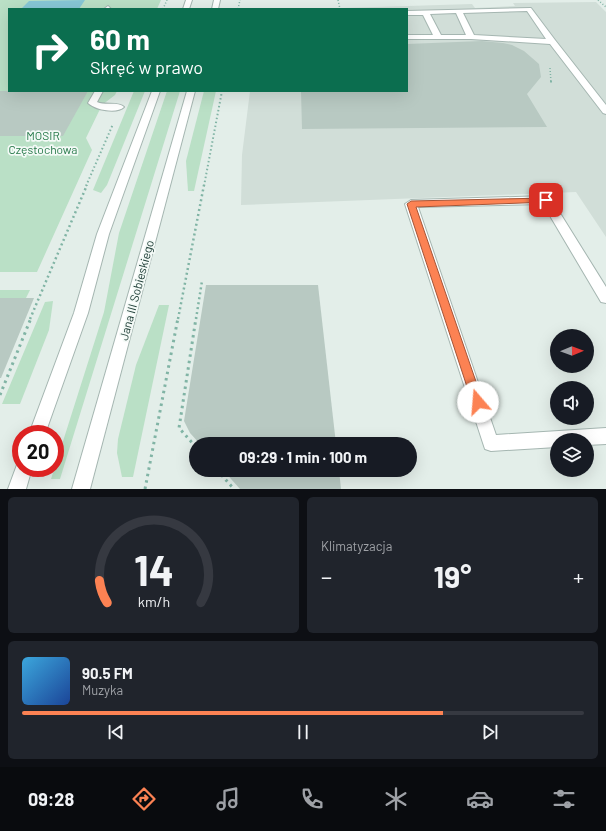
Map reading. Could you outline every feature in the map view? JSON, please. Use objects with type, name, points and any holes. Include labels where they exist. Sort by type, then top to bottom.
[{"type":"street","points":[[408,13],[529,9],[552,42],[606,111]]},
{"type":"street","points":[[458,11],[471,37]]},
{"type":"street","points":[[425,12],[438,37]]},
{"type":"street","points":[[408,37],[471,37],[552,42]]},
{"type":"street","points":[[98,92],[92,103],[101,107],[120,107]]},
{"type":"street","points":[[40,425],[81,313],[103,234],[156,92]]},
{"type":"street","name":"Jana III Sobieskiego","points":[[81,489],[191,92]]},
{"type":"street","points":[[606,298],[546,200],[411,204],[491,443],[606,436]]},
{"type":"street","points":[[17,489],[21,477]]},
{"type":"path","points":[[598,0],[606,7]]},
{"type":"path","points":[[145,489],[222,92]]},
{"type":"path","points":[[0,395],[44,285],[120,107]]},
{"type":"path","points":[[189,439],[179,428],[202,281]]},
{"type":"path","points":[[223,477],[234,489]]},
{"type":"shaded area","points":[[596,2],[606,12],[606,237],[576,192],[241,205],[242,155],[250,92],[408,92],[408,8],[343,8],[472,4],[475,8],[515,6],[513,3]]},
{"type":"green space","name":"MOSIR Częstochowa","points":[[0,0],[161,0],[157,8],[8,8],[8,92],[116,92],[115,95],[102,105],[86,138],[92,150],[37,272],[0,272]]},
{"type":"green space","points":[[134,92],[145,92],[107,185],[101,193],[93,190]]},
{"type":"green space","points":[[167,92],[180,92],[64,466],[64,438],[104,312],[119,233]]},
{"type":"green space","points":[[204,92],[216,92],[194,191],[188,191],[186,161]]},
{"type":"green space","points":[[0,290],[30,290],[26,298],[0,298]]},
{"type":"green space","points":[[53,301],[49,330],[20,404],[2,404],[45,302]]},
{"type":"green space","points":[[159,305],[169,305],[133,477],[122,477],[117,453],[118,439],[136,365]]},
{"type":"green space","points":[[52,477],[61,477],[60,479],[51,479]]},
{"type":"water","points":[[85,0],[80,8],[22,8],[29,1]]},
{"type":"building","points":[[482,41],[512,45],[524,51],[539,64],[541,77],[527,94],[547,127],[302,129],[301,92],[408,92],[408,44]]},
{"type":"building","points":[[0,91],[87,92],[63,136],[0,136]]},
{"type":"building","points":[[206,285],[318,285],[335,437],[194,437],[184,421]]},
{"type":"building","points":[[0,298],[34,298],[1,378],[0,378]]},
{"type":"building","points":[[229,477],[340,477],[341,489],[240,489]]},
{"type":"route","points":[[478,402],[411,204],[546,200]]}]
